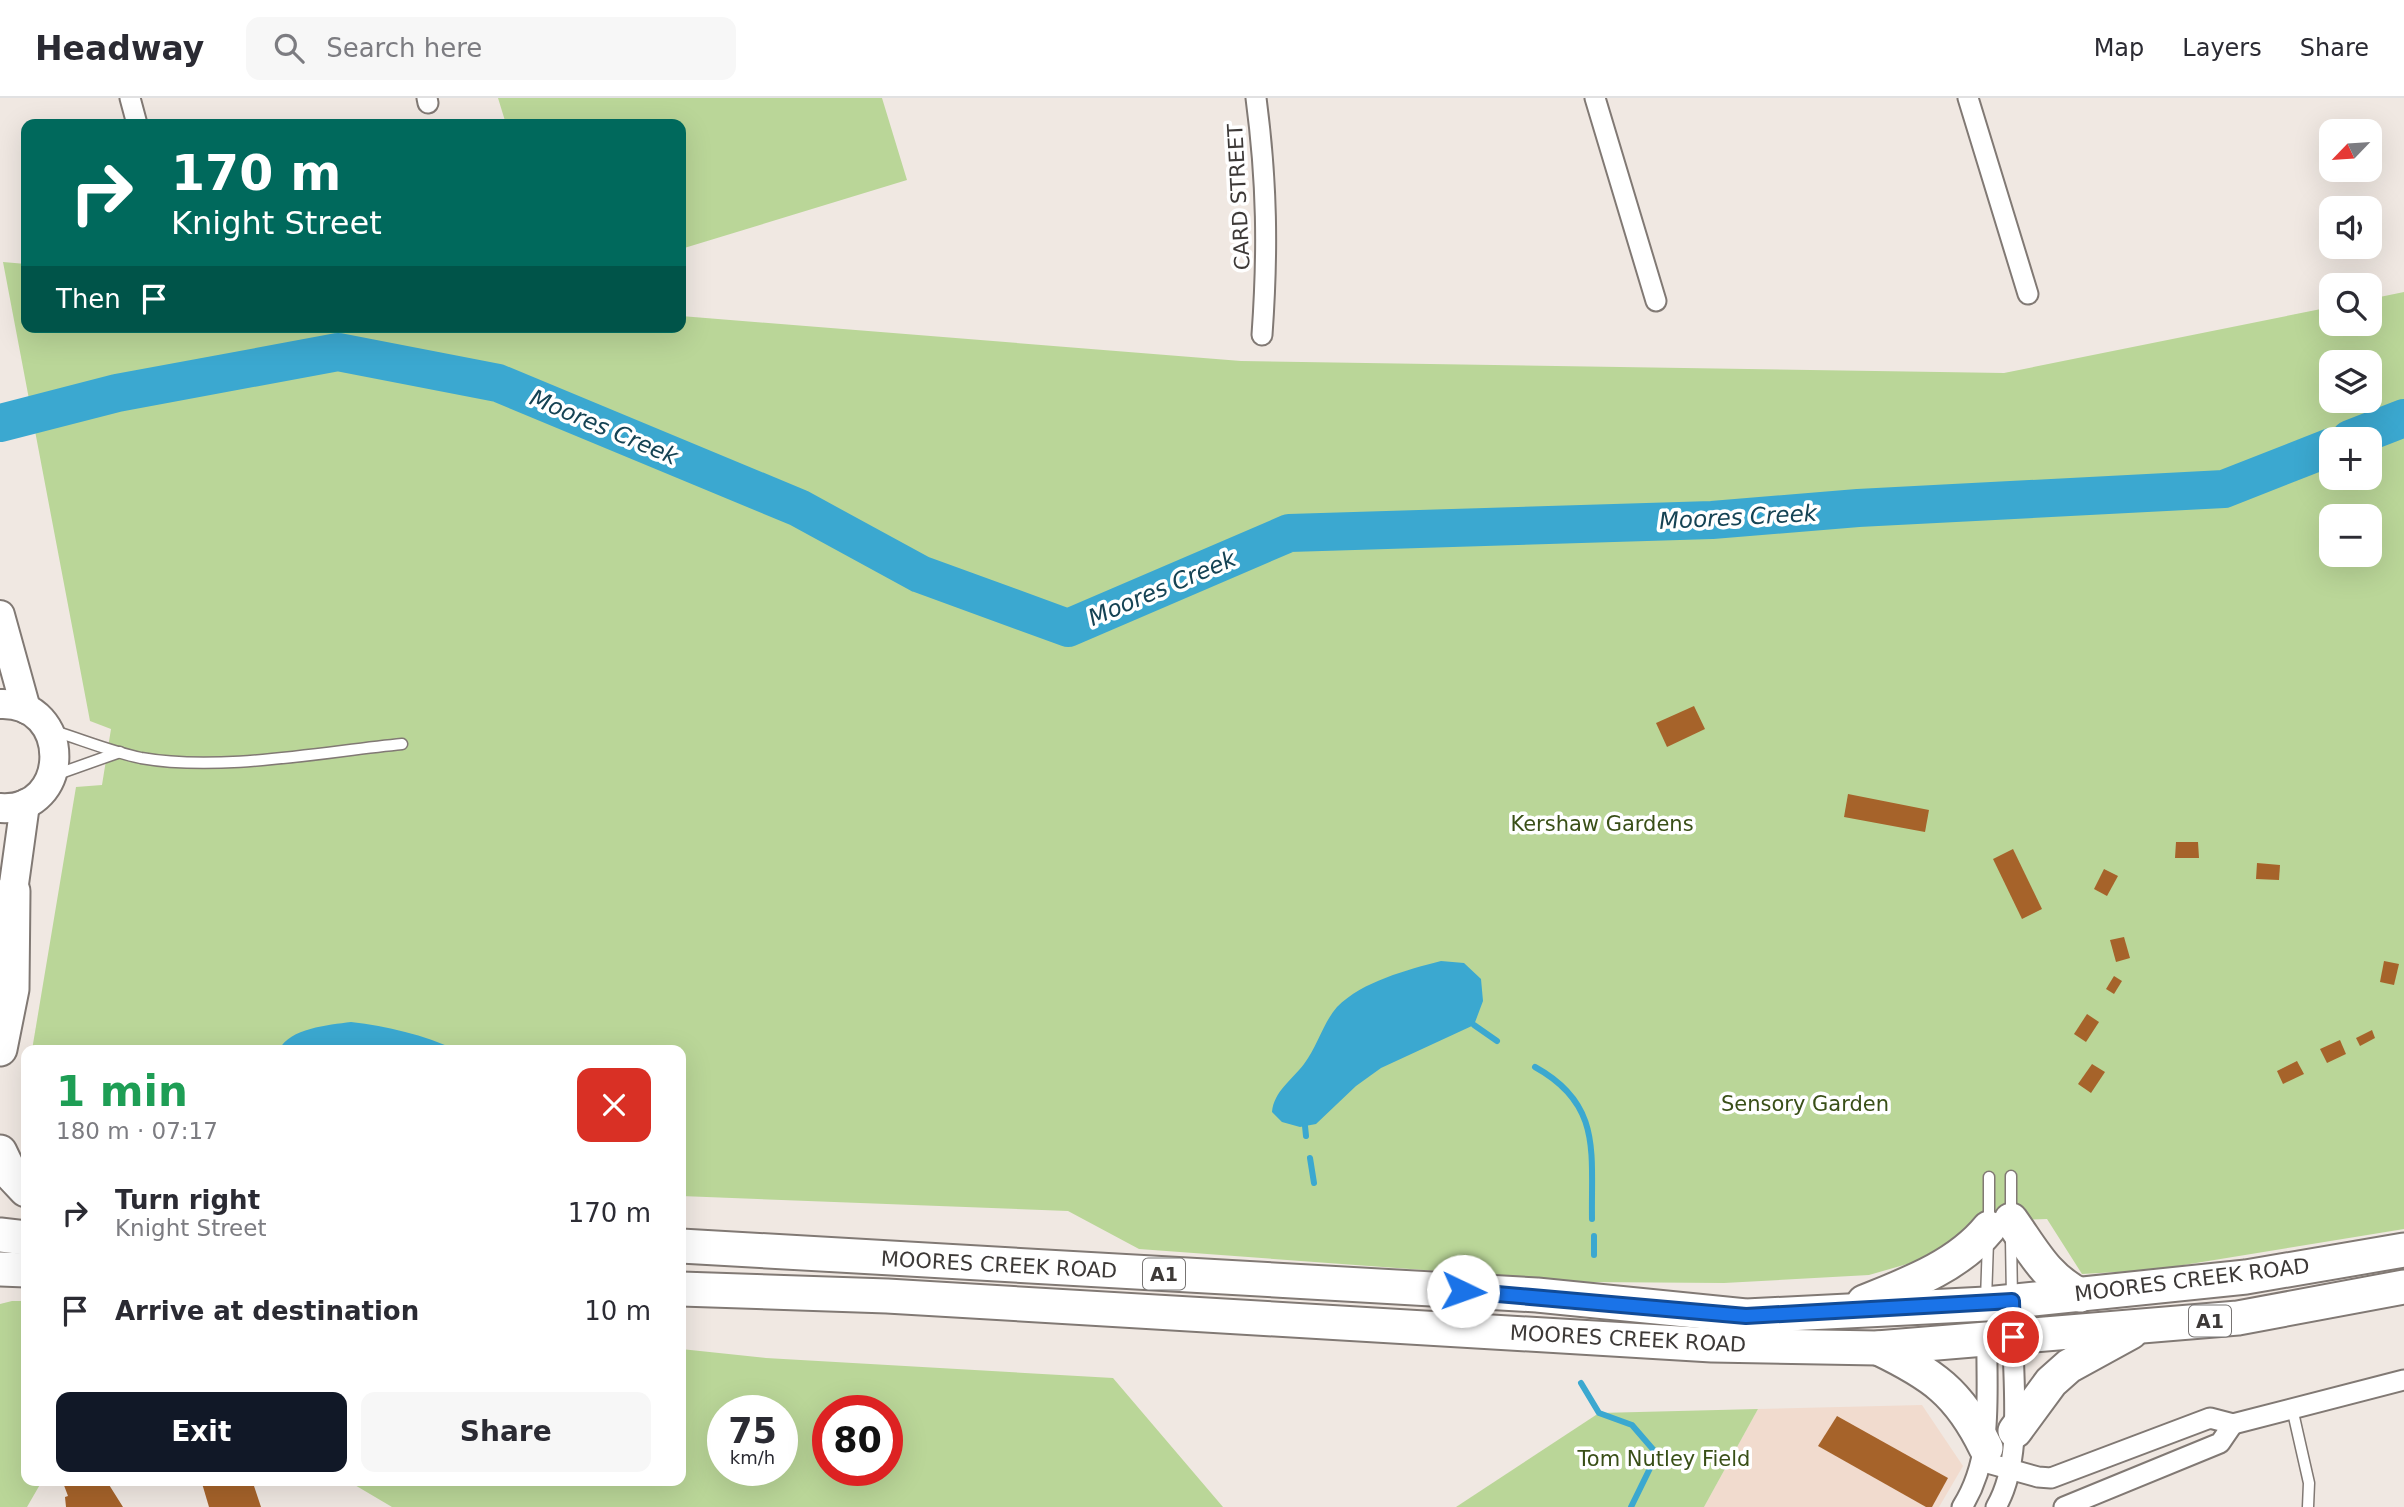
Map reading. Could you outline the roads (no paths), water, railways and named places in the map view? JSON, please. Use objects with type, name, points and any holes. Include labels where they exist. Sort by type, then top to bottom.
[{"type":"highway","points":[[0,1049],[12,989],[13,891]]},
{"type":"highway","points":[[0,1152],[10,1173],[21,1185]]},
{"type":"highway","points":[[0,1197],[21,1199]]},
{"type":"highway","points":[[1843,1311],[1951,1262],[2000,1224],[2060,1284],[2080,1294]]},
{"type":"highway","points":[[0,1235],[21,1237]]},
{"type":"highway","name":"MOORES CREEK ROAD","points":[[686,1246],[1537,1295],[1746,1316],[1999,1303],[2246,1277],[2404,1250]]},
{"type":"highway","points":[[0,1269],[21,1270]]},
{"type":"highway","name":"MOORES CREEK ROAD","points":[[686,1289],[901,1297],[1698,1344],[1878,1348],[2238,1318],[2404,1287]]},
{"type":"highway","points":[[1999,1303],[2000,1338]]},
{"type":"highway","points":[[2015,1432],[2051,1382],[2069,1366],[2140,1328]]},
{"type":"highway","points":[[1878,1348],[1911,1364],[1952,1393],[1974,1423],[1993,1459]]},
{"type":"main road","points":[[0,615],[13,707],[48,729],[56,760],[52,776],[41,793],[13,806],[13,891],[0,979]]},
{"type":"street","points":[[130,98],[136,119]]},
{"type":"street","name":"CARD STREET","points":[[1256,98],[1265,164],[1268,251],[1262,335]]},
{"type":"street","points":[[1595,98],[1656,301]]},
{"type":"street","points":[[1968,98],[2028,295]]},
{"type":"street","points":[[2000,1338],[1993,1459],[2003,1505],[1968,1499],[1993,1459],[2015,1432],[2000,1338]]},
{"type":"street","points":[[1993,1459],[2052,1478],[2210,1418],[2233,1424],[2404,1380]]},
{"type":"street","points":[[2064,1507],[2220,1443],[2233,1424]]},
{"type":"lane","points":[[48,729],[121,752],[172,762],[219,762],[402,744]]},
{"type":"lane","points":[[52,776],[121,752]]},
{"type":"lane","points":[[1999,1303],[2000,1224],[2011,1176]]},
{"type":"lane","points":[[1989,1177],[2000,1224],[1999,1303]]},
{"type":"lane","points":[[2292,1408],[2309,1483],[2308,1507]]},
{"type":"water","points":[[1441,961],[1464,963],[1481,979],[1483,1001],[1474,1025],[1381,1068],[1356,1086],[1316,1124],[1300,1127],[1282,1122],[1272,1112],[1276,1098],[1309,1057],[1337,1007],[1372,983]]},
{"type":"water","points":[[351,1022],[378,1026],[444,1045],[283,1045],[301,1032]]},
{"type":"waterway","name":"Moores Creek","points":[[0,423],[117,393],[338,352],[498,383],[799,508],[920,574],[1068,628],[1289,533],[1712,520],[1858,508],[2224,489],[2319,452]]},
{"type":"waterway","name":"Moores Creek","points":[[2381,427],[2404,418]]},
{"type":"waterway","points":[[1474,1025],[1497,1041]]},
{"type":"waterway","points":[[1535,1067],[1557,1081],[1572,1097],[1582,1114],[1591,1151],[1592,1219]]},
{"type":"waterway","points":[[1305,1126],[1306,1136]]},
{"type":"waterway","points":[[1310,1158],[1314,1183]]},
{"type":"waterway","points":[[1594,1236],[1594,1255]]},
{"type":"waterway","points":[[1581,1383],[1599,1413],[1632,1425],[1657,1454],[1631,1507]]},
{"type":"park label","name":"Kershaw Gardens","points":[[1602,824]]},
{"type":"park label","name":"Sensory Garden","points":[[1805,1104]]},
{"type":"park label","name":"Tom Nutley Field","points":[[1664,1459]]}]
